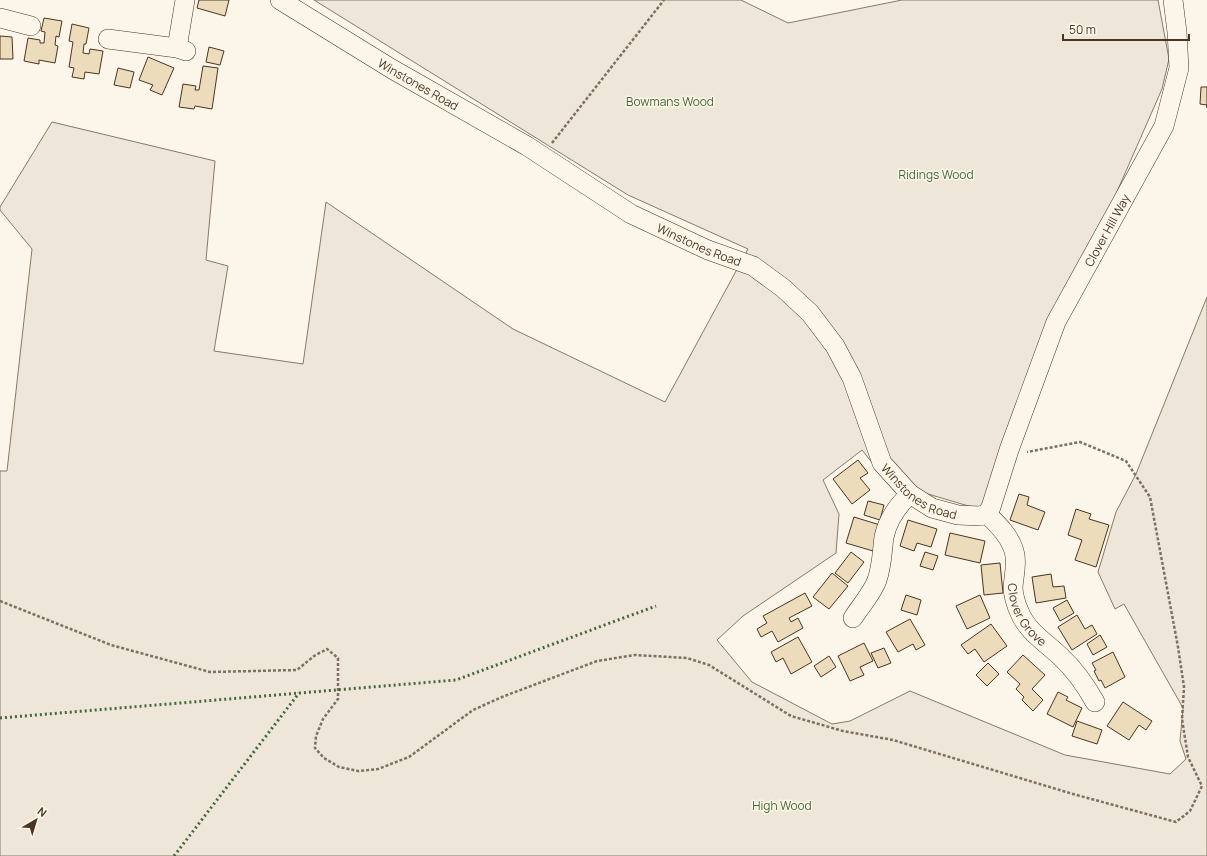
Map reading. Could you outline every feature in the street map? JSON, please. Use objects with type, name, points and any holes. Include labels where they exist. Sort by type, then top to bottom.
[{"type":"street","points":[[108,39],[181,50],[185,0]]},
{"type":"street","name":"Winstones Road","points":[[280,0],[392,69],[527,146],[631,214],[708,250],[753,266],[784,288],[810,313],[835,346],[852,378],[882,463],[910,494],[932,508],[958,515],[980,516],[987,514]]},
{"type":"street","name":"Clover Hill Way","points":[[1008,456],[1056,322],[1164,126],[1179,68],[1177,32],[1172,0]]},
{"type":"street","points":[[0,18],[31,26]]},
{"type":"street","points":[[987,514],[1008,456]]},
{"type":"street","points":[[853,618],[877,582],[881,568],[884,537],[890,517],[899,504],[910,494]]},
{"type":"street","name":"Clover Grove","points":[[987,514],[1005,532],[1014,549],[1015,571],[1013,589],[1019,611],[1026,625],[1044,643],[1063,658],[1082,679],[1095,702]]},
{"type":"path","points":[[541,156],[664,0]]},
{"type":"path","points":[[0,601],[111,645],[210,672],[297,670],[314,656],[327,650],[338,658],[338,699],[324,719],[316,736],[315,748],[324,758],[339,767],[358,772],[378,769],[409,757],[474,710],[502,697],[597,661],[635,655],[687,658],[709,665],[790,716],[842,731],[893,740],[1073,794],[1176,822],[1190,811],[1202,786],[1188,757],[1182,719],[1184,687],[1150,497],[1126,461],[1080,442],[1008,456]]},
{"type":"green space","points":[[314,0],[741,0],[788,23],[902,0],[1158,0],[1169,59],[1162,89],[997,465],[982,510],[885,479],[862,450],[823,480],[839,514],[836,553],[743,616],[717,640],[752,682],[832,724],[850,721],[910,691],[1065,755],[1170,774],[1186,759],[1180,741],[1183,708],[1124,604],[1115,609],[1098,572],[1116,512],[1136,474],[1207,297],[1207,856],[0,856],[0,471],[7,471],[32,249],[0,210],[0,207],[52,122],[215,161],[206,260],[228,266],[214,351],[303,364],[326,202],[513,329],[665,402],[748,249],[628,195]]},
{"type":"building","points":[[199,0],[229,0],[225,16],[197,8]]},
{"type":"building","points":[[44,18],[62,21],[59,37],[56,36],[55,45],[58,46],[55,63],[39,60],[39,64],[24,61],[28,38],[40,40],[40,43],[44,43],[45,32],[41,31]]},
{"type":"building","points":[[72,24],[89,28],[83,53],[89,54],[90,49],[103,51],[99,74],[85,72],[84,79],[72,77],[74,68],[69,67],[73,42],[69,41]]},
{"type":"building","points":[[0,36],[12,37],[13,59],[0,59]]},
{"type":"building","points":[[209,47],[224,51],[220,65],[206,62]]},
{"type":"building","points":[[148,57],[174,68],[162,95],[150,90],[153,85],[139,80]]},
{"type":"building","points":[[203,66],[218,68],[212,109],[195,106],[194,109],[179,107],[183,84],[196,86],[195,90],[199,90]]},
{"type":"building","points":[[118,68],[134,72],[130,88],[114,85]]},
{"type":"building","points":[[1201,87],[1207,87],[1207,105],[1200,104]]},
{"type":"building","points":[[858,460],[868,473],[860,478],[870,490],[852,504],[833,479]]},
{"type":"building","points":[[1019,494],[1029,497],[1027,505],[1045,512],[1038,530],[1010,520]]},
{"type":"building","points":[[868,501],[884,505],[880,520],[864,515]]},
{"type":"building","points":[[1076,509],[1091,514],[1089,519],[1109,525],[1096,567],[1075,560],[1082,540],[1068,535]]},
{"type":"building","points":[[854,517],[880,525],[873,551],[846,543]]},
{"type":"building","points":[[908,520],[937,529],[931,547],[917,543],[914,551],[900,546]]},
{"type":"building","points":[[950,533],[985,541],[980,563],[945,555]]},
{"type":"building","points":[[851,552],[864,562],[848,583],[835,573]]},
{"type":"building","points":[[925,552],[938,556],[933,570],[920,566]]},
{"type":"building","points":[[1000,563],[1003,593],[984,595],[981,565]]},
{"type":"building","points":[[832,573],[848,586],[829,609],[813,597]]},
{"type":"building","points":[[1051,574],[1053,587],[1064,586],[1066,598],[1036,603],[1032,577]]},
{"type":"building","points":[[805,593],[812,606],[789,618],[791,622],[798,618],[803,628],[778,642],[772,631],[761,637],[757,629],[767,623],[763,616]]},
{"type":"building","points":[[906,595],[921,600],[917,615],[901,610]]},
{"type":"building","points":[[980,595],[990,618],[967,629],[956,606]]},
{"type":"building","points":[[1067,600],[1074,613],[1060,621],[1053,608]]},
{"type":"building","points":[[1077,615],[1085,629],[1092,625],[1097,634],[1072,650],[1058,627]]},
{"type":"building","points":[[910,619],[925,645],[916,650],[913,644],[898,652],[886,632]]},
{"type":"building","points":[[991,624],[1007,646],[984,662],[975,649],[968,654],[961,645]]},
{"type":"building","points":[[1100,635],[1107,647],[1093,655],[1087,644]]},
{"type":"building","points":[[798,637],[812,662],[791,674],[783,658],[776,662],[771,652]]},
{"type":"building","points":[[864,643],[873,661],[860,667],[864,675],[850,681],[838,656]]},
{"type":"building","points":[[884,648],[891,663],[878,668],[871,653]]},
{"type":"building","points":[[1113,652],[1125,677],[1105,688],[1101,680],[1099,681],[1092,663]]},
{"type":"building","points":[[1023,655],[1045,675],[1032,689],[1043,700],[1033,711],[1022,700],[1024,697],[1016,689],[1020,684],[1007,672]]},
{"type":"building","points":[[829,656],[836,667],[821,677],[814,666]]},
{"type":"building","points":[[988,663],[999,674],[987,686],[976,675]]},
{"type":"building","points":[[1058,692],[1068,697],[1066,700],[1082,708],[1073,727],[1047,714]]},
{"type":"building","points":[[1123,702],[1152,721],[1146,730],[1139,725],[1129,740],[1107,726]]},
{"type":"building","points":[[1077,721],[1102,730],[1097,744],[1072,736]]},
{"type":"hedge","points":[[0,718],[456,680],[656,606]]},
{"type":"hedge","points":[[174,856],[299,693]]},
{"type":"park label","name":"Bowmans Wood","points":[[670,101]]},
{"type":"park label","name":"Ridings Wood","points":[[936,174]]},
{"type":"park label","name":"High Wood","points":[[782,805]]}]
